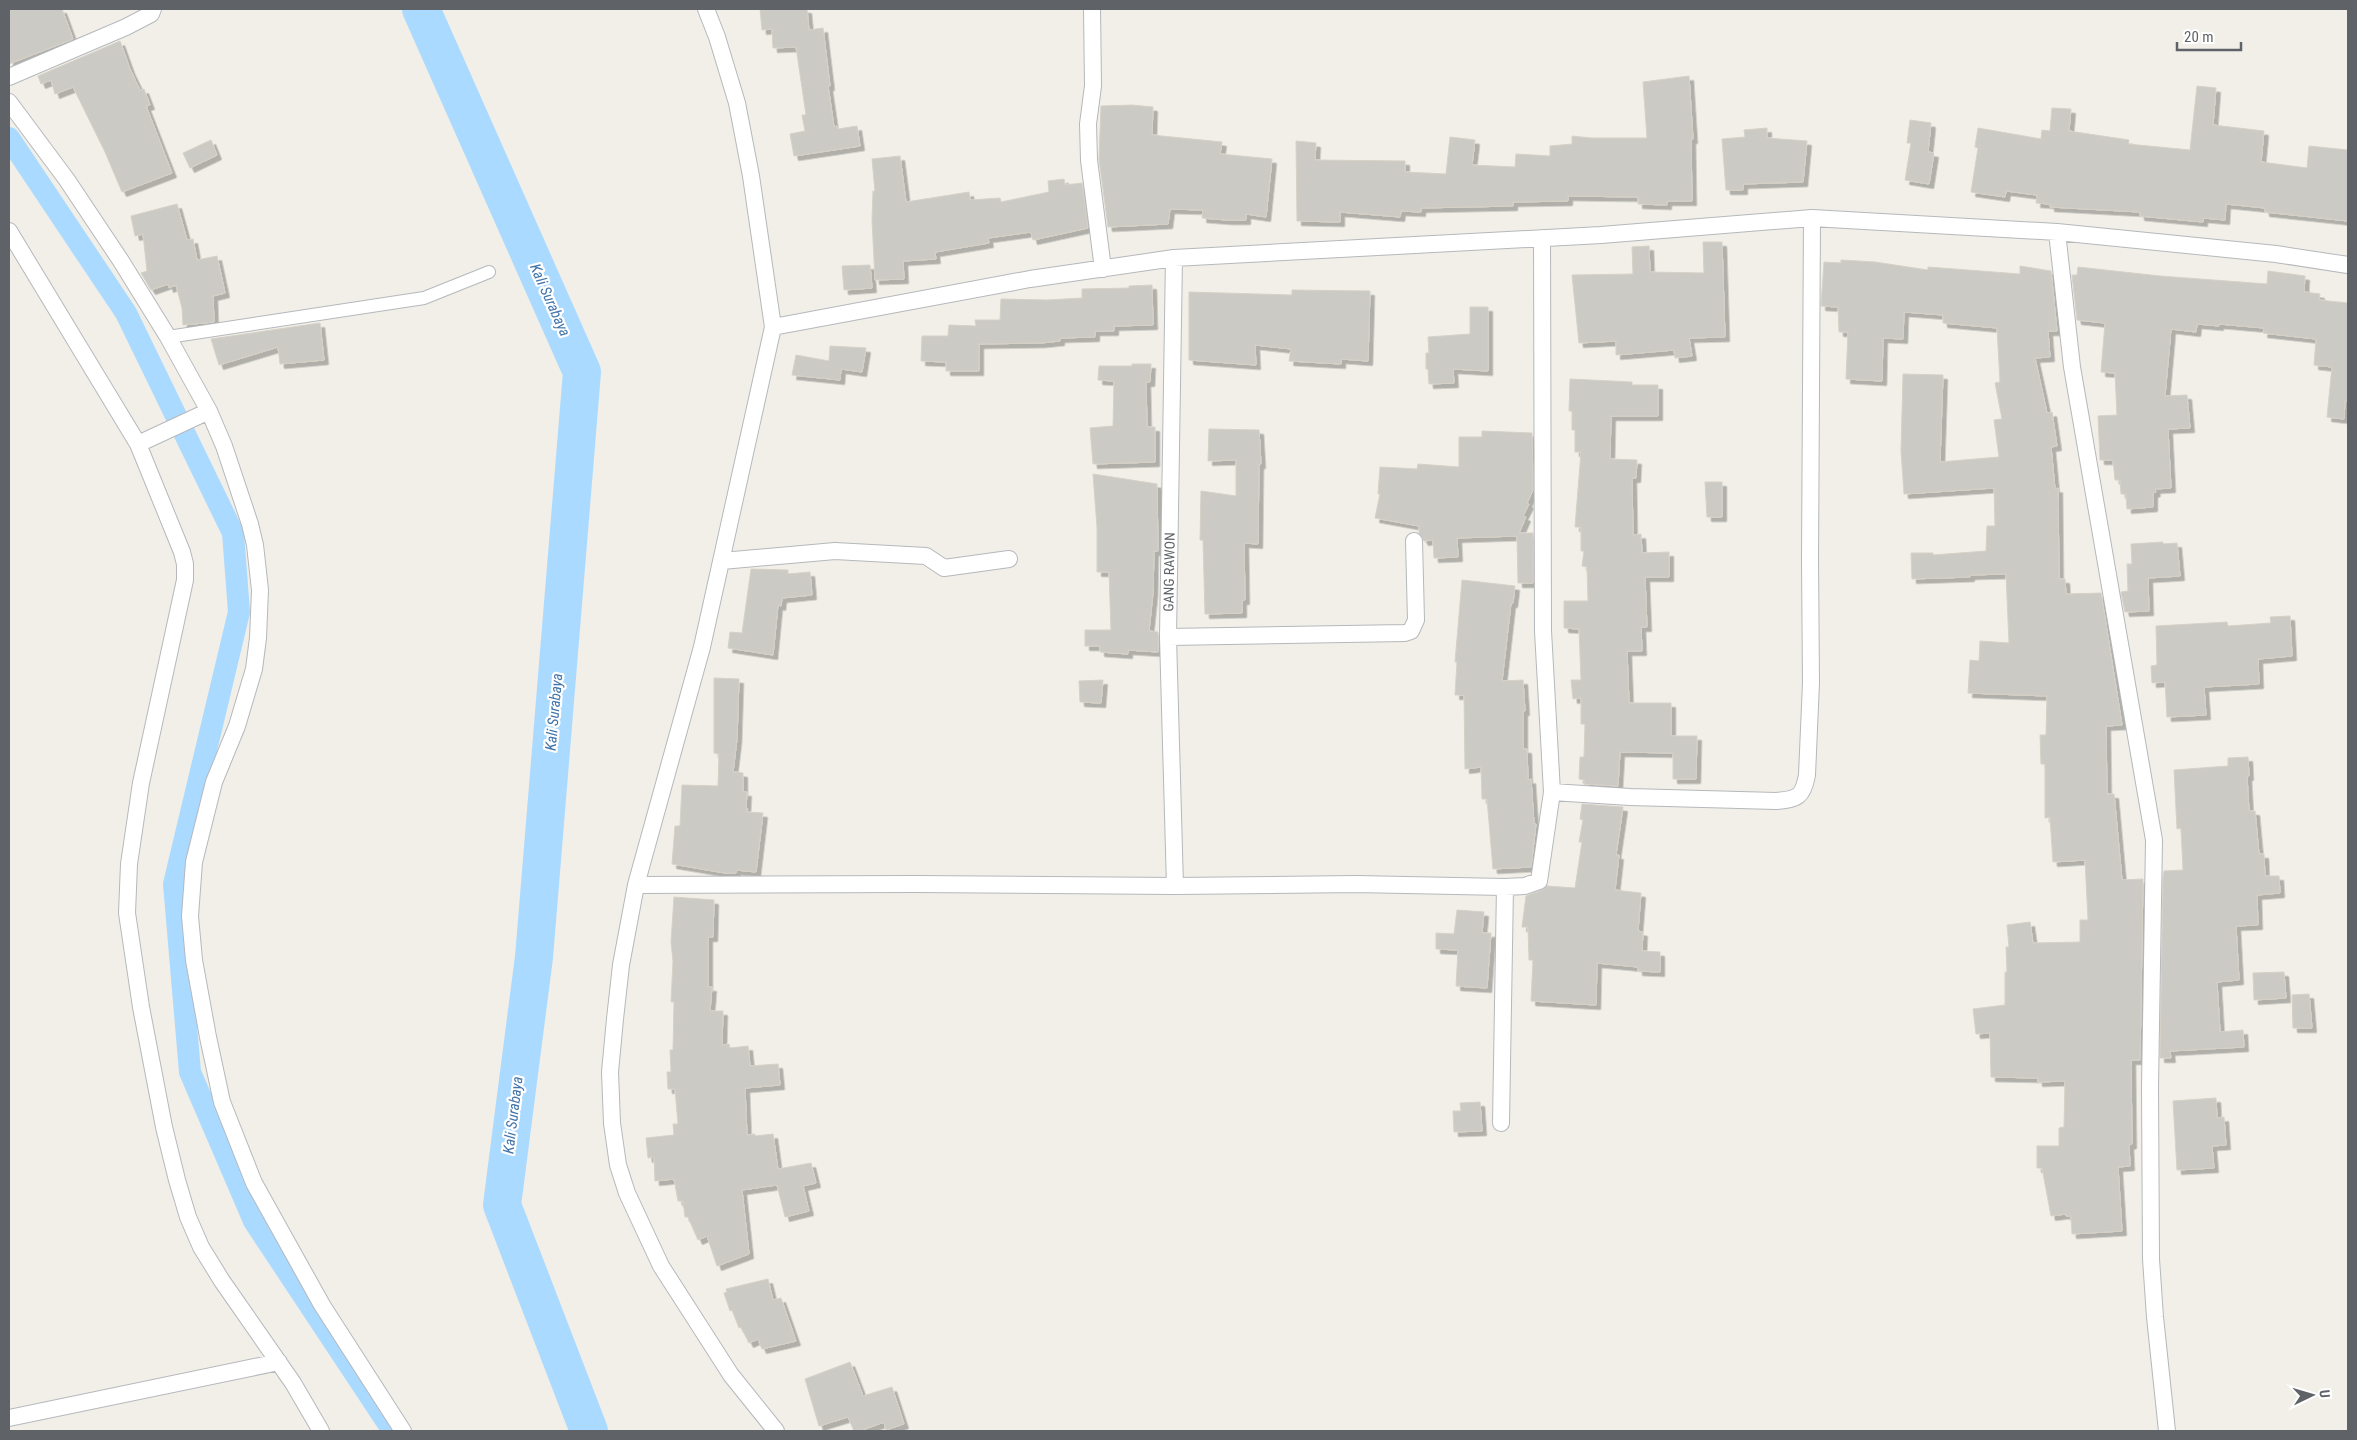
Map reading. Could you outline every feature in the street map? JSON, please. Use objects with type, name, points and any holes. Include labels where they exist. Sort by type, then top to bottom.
[{"type":"street","points":[[9,77],[126,27],[151,14],[153,9]]},
{"type":"street","points":[[706,9],[717,37],[736,103],[751,176],[773,327],[702,647],[636,885],[621,965],[610,1072],[612,1123],[618,1165],[627,1193],[661,1266],[731,1375],[776,1431]]},
{"type":"street","points":[[1092,9],[1093,86],[1088,124],[1089,160],[1103,269]]},
{"type":"street","points":[[9,102],[12,123],[67,180],[168,337],[210,411],[224,446],[250,524],[255,545],[260,590],[254,669],[237,726],[214,782],[194,862],[190,916],[194,960],[222,1102],[254,1183],[322,1305],[403,1431]]},
{"type":"street","points":[[773,327],[1030,279],[1174,258],[1542,238],[1812,218],[2057,232],[2276,254],[2348,265]]},
{"type":"street","points":[[1552,792],[1630,797],[1776,801],[1790,800],[1800,796],[1804,788],[1807,775],[1811,683],[1812,218]]},
{"type":"street","points":[[9,231],[144,441],[185,564],[180,605],[141,783],[129,864],[127,912],[134,966],[164,1127],[176,1180],[188,1217],[201,1247],[222,1281],[279,1362],[321,1431]]},
{"type":"street","points":[[2057,232],[2072,367],[2154,840],[2155,874],[2150,1087],[2151,1259],[2167,1431]]},
{"type":"street","points":[[636,885],[915,884],[1175,886],[1356,884],[1505,887],[1525,886],[1539,881],[1552,792],[1543,631],[1542,238]]},
{"type":"street","name":"GANG RAWON","points":[[1174,258],[1168,637],[1175,886]]},
{"type":"street","points":[[168,337],[424,298],[489,272]]},
{"type":"street","points":[[144,441],[210,411]]},
{"type":"street","points":[[1168,637],[1405,633],[1411,631],[1416,620],[1414,541]]},
{"type":"street","points":[[722,561],[835,551],[926,556],[944,568],[1009,559]]},
{"type":"street","points":[[1502,1123],[1505,887]]},
{"type":"street","points":[[9,1418],[279,1362]]},
{"type":"building","points":[[9,9],[62,9],[73,39],[9,64]]},
{"type":"building","points":[[760,9],[807,9],[809,30],[823,28],[834,127],[837,126],[838,129],[857,126],[860,146],[794,156],[790,134],[805,131],[802,115],[806,115],[796,47],[773,48],[772,29],[762,30]]},
{"type":"building","points":[[120,41],[140,90],[144,89],[150,105],[146,106],[172,173],[122,192],[105,152],[73,87],[55,94],[51,80],[41,84],[38,76]]},
{"type":"building","points":[[1689,76],[1693,139],[1691,139],[1692,201],[1667,201],[1667,205],[1638,204],[1638,197],[1568,196],[1568,201],[1513,202],[1513,206],[1421,208],[1421,212],[1401,211],[1400,217],[1340,212],[1340,222],[1297,221],[1296,141],[1316,143],[1315,160],[1405,161],[1405,172],[1446,174],[1450,137],[1475,140],[1472,165],[1515,167],[1516,154],[1550,156],[1550,146],[1572,144],[1572,136],[1647,138],[1643,82]]},
{"type":"building","points":[[2197,86],[2216,88],[2213,125],[2264,131],[2261,162],[2307,168],[2309,146],[2348,150],[2348,221],[2265,212],[2265,208],[2226,204],[2225,220],[2203,218],[2203,222],[2140,216],[2140,212],[2050,207],[2050,204],[2036,203],[2037,195],[2006,191],[2005,197],[1971,192],[1978,148],[1975,147],[1978,128],[2041,139],[2042,130],[2050,131],[2052,108],[2071,109],[2069,131],[2129,140],[2128,144],[2190,150]]},
{"type":"building","points":[[1132,105],[1153,107],[1152,135],[1222,142],[1220,154],[1272,159],[1266,217],[1246,214],[1246,220],[1202,218],[1203,210],[1170,209],[1168,224],[1108,227],[1099,159],[1101,106]]},
{"type":"building","points":[[1910,120],[1931,123],[1928,152],[1934,153],[1929,184],[1905,180],[1911,143],[1907,143]]},
{"type":"building","points":[[1767,128],[1767,138],[1807,141],[1803,182],[1743,184],[1743,190],[1726,190],[1722,139],[1745,137],[1744,130]]},
{"type":"building","points":[[211,140],[217,155],[190,168],[183,153]]},
{"type":"building","points":[[900,156],[906,202],[969,192],[970,200],[1000,198],[1001,202],[1049,192],[1048,181],[1064,179],[1065,185],[1082,183],[1088,228],[1033,240],[1031,232],[988,238],[989,243],[935,252],[936,259],[903,261],[904,279],[875,280],[872,220],[873,191],[875,191],[872,159]]},
{"type":"building","points":[[177,204],[187,240],[193,239],[197,260],[217,256],[225,293],[213,296],[214,322],[183,325],[182,308],[176,285],[169,288],[168,284],[151,290],[141,273],[147,271],[143,234],[135,236],[131,216]]},
{"type":"building","points":[[1703,242],[1722,242],[1725,337],[1689,338],[1692,356],[1675,358],[1674,350],[1616,355],[1616,341],[1579,343],[1572,275],[1633,274],[1632,247],[1649,246],[1650,272],[1704,273]]},
{"type":"building","points":[[1841,260],[1875,262],[1928,270],[1928,267],[2020,274],[2020,266],[2051,271],[2057,331],[2048,331],[2050,357],[2035,358],[2047,413],[2052,412],[2057,446],[2051,447],[2055,489],[2058,488],[2059,579],[2065,579],[2066,594],[2101,593],[2122,725],[2106,726],[2107,794],[2114,794],[2122,880],[2143,879],[2140,1060],[2131,1060],[2132,1144],[2129,1145],[2130,1166],[2118,1167],[2122,1231],[2072,1234],[2071,1216],[2066,1216],[2066,1214],[2051,1216],[2042,1168],[2037,1168],[2037,1146],[2059,1146],[2059,1128],[2064,1127],[2065,1081],[2038,1082],[2038,1078],[1991,1077],[1990,1033],[1976,1034],[1973,1009],[2005,1005],[2006,947],[2009,947],[2007,925],[2030,922],[2033,943],[2080,942],[2080,920],[2088,920],[2085,860],[2053,862],[2050,817],[2045,818],[2045,764],[2041,764],[2040,735],[2046,735],[2047,696],[1968,693],[1970,660],[1979,661],[1980,641],[2009,643],[2006,574],[1912,579],[1911,553],[1933,553],[1933,555],[1986,551],[1987,526],[1995,526],[1994,488],[1904,494],[1901,451],[1903,374],[1943,375],[1940,462],[1999,457],[1994,420],[2002,419],[1995,383],[2000,382],[1997,328],[1943,323],[1943,315],[1904,312],[1903,339],[1883,338],[1882,381],[1846,379],[1848,332],[1839,332],[1838,307],[1821,306],[1824,262],[1841,263]]},
{"type":"building","points":[[870,265],[872,288],[844,290],[842,266]]},
{"type":"building","points":[[2078,267],[2160,276],[2267,284],[2268,271],[2305,276],[2304,292],[2320,294],[2319,300],[2348,303],[2348,401],[2345,401],[2344,419],[2327,417],[2332,367],[2314,365],[2316,339],[2263,333],[2264,328],[2219,324],[2219,326],[2197,324],[2196,332],[2171,329],[2165,396],[2187,395],[2190,428],[2168,429],[2171,488],[2155,489],[2156,492],[2153,493],[2153,507],[2127,509],[2126,494],[2121,494],[2120,480],[2115,480],[2113,460],[2100,460],[2098,416],[2117,415],[2115,373],[2101,372],[2105,323],[2077,320],[2072,275],[2077,275]]},
{"type":"building","points":[[1152,285],[1153,325],[1114,326],[1114,331],[1095,331],[1095,337],[1060,338],[1060,341],[979,344],[979,371],[946,371],[946,362],[921,361],[922,336],[948,336],[949,325],[976,326],[975,320],[1000,320],[1001,299],[1047,300],[1082,298],[1082,289],[1129,288],[1129,286]]},
{"type":"building","points":[[1292,290],[1370,291],[1368,361],[1341,359],[1341,364],[1289,361],[1291,349],[1255,345],[1256,365],[1189,360],[1189,292],[1292,295]]},
{"type":"building","points":[[1470,307],[1488,307],[1488,371],[1453,369],[1454,383],[1429,384],[1428,369],[1426,369],[1426,353],[1429,353],[1428,337],[1470,334]]},
{"type":"building","points":[[320,323],[324,360],[280,364],[278,347],[219,365],[211,339]]},
{"type":"building","points":[[830,346],[866,348],[862,372],[841,369],[840,380],[792,375],[796,355],[829,361]]},
{"type":"building","points":[[1132,364],[1151,364],[1150,382],[1146,382],[1147,427],[1155,427],[1155,462],[1093,464],[1090,428],[1113,426],[1114,381],[1098,380],[1099,366],[1132,366]]},
{"type":"building","points":[[1570,379],[1632,382],[1632,385],[1658,385],[1658,416],[1611,416],[1610,459],[1637,460],[1636,478],[1632,478],[1633,535],[1641,534],[1642,553],[1669,552],[1669,577],[1645,577],[1647,627],[1641,627],[1642,651],[1627,651],[1629,703],[1671,703],[1671,736],[1697,736],[1696,779],[1673,779],[1673,753],[1620,752],[1618,786],[1584,784],[1585,780],[1579,779],[1580,757],[1584,757],[1585,724],[1581,724],[1581,698],[1573,699],[1571,680],[1581,680],[1579,629],[1564,628],[1564,601],[1588,601],[1587,567],[1582,566],[1584,551],[1581,551],[1581,527],[1575,527],[1581,452],[1575,452],[1575,430],[1572,430],[1572,411],[1569,411]]},
{"type":"building","points":[[1209,429],[1259,430],[1261,464],[1259,464],[1258,544],[1244,543],[1245,600],[1242,600],[1242,613],[1205,614],[1203,540],[1200,540],[1201,491],[1236,496],[1236,460],[1208,461]]},
{"type":"building","points":[[1482,431],[1532,433],[1533,490],[1523,516],[1526,517],[1519,533],[1533,533],[1533,583],[1518,583],[1517,536],[1457,538],[1458,557],[1434,558],[1433,540],[1424,541],[1419,533],[1419,526],[1375,518],[1380,494],[1378,494],[1380,467],[1417,469],[1418,464],[1459,467],[1459,437],[1482,437]]},
{"type":"building","points":[[1093,474],[1157,484],[1158,551],[1154,551],[1153,593],[1149,631],[1158,632],[1158,652],[1128,650],[1128,654],[1100,652],[1100,646],[1085,646],[1085,630],[1111,630],[1109,572],[1097,572],[1097,527]]},
{"type":"building","points":[[1705,482],[1722,482],[1722,517],[1707,517]]},
{"type":"building","points":[[2163,542],[2163,544],[2177,543],[2180,576],[2148,578],[2149,611],[2125,612],[2121,592],[2128,591],[2127,564],[2132,564],[2131,544]]},
{"type":"building","points":[[751,569],[788,570],[788,574],[810,572],[812,595],[782,598],[781,606],[778,605],[773,655],[728,648],[730,632],[742,633]]},
{"type":"building","points":[[1462,580],[1515,586],[1513,603],[1511,603],[1502,681],[1523,680],[1525,711],[1523,711],[1523,749],[1527,749],[1528,780],[1531,779],[1534,824],[1536,824],[1531,867],[1493,869],[1487,799],[1482,799],[1481,767],[1465,769],[1464,695],[1455,695],[1457,662],[1455,662]]},
{"type":"building","points":[[2290,616],[2292,656],[2258,659],[2259,684],[2204,687],[2206,715],[2167,717],[2165,682],[2152,683],[2151,666],[2157,665],[2156,626],[2227,622],[2228,626],[2271,623],[2270,617]]},
{"type":"building","points":[[714,678],[739,679],[737,739],[733,772],[743,773],[743,792],[747,792],[747,812],[763,813],[756,872],[736,870],[736,873],[725,873],[672,864],[675,826],[680,826],[682,785],[718,786],[719,754],[714,753]]},
{"type":"building","points":[[1103,680],[1101,703],[1080,702],[1079,681]]},
{"type":"building","points":[[2248,757],[2249,811],[2255,811],[2259,854],[2264,854],[2265,876],[2279,876],[2280,893],[2257,895],[2258,925],[2236,926],[2239,980],[2217,982],[2220,1032],[2243,1030],[2244,1047],[2170,1051],[2171,1058],[2160,1058],[2163,878],[2164,871],[2183,870],[2181,828],[2177,829],[2174,770],[2228,766],[2228,758]]},
{"type":"building","points":[[1582,804],[1623,807],[1616,855],[1619,855],[1615,890],[1641,893],[1638,931],[1643,932],[1642,951],[1660,952],[1660,972],[1638,971],[1638,967],[1597,963],[1596,1005],[1531,1001],[1533,960],[1529,960],[1528,927],[1522,927],[1526,896],[1547,886],[1575,888],[1582,842],[1579,842],[1583,820],[1580,819]]},
{"type":"building","points":[[674,897],[714,900],[713,937],[708,937],[708,987],[712,987],[710,1011],[723,1011],[722,1045],[729,1044],[730,1048],[748,1046],[750,1066],[778,1064],[780,1085],[745,1088],[747,1135],[773,1134],[778,1169],[811,1163],[816,1183],[803,1186],[809,1211],[785,1217],[777,1185],[742,1190],[749,1254],[717,1266],[707,1236],[698,1240],[688,1217],[685,1217],[683,1201],[678,1201],[674,1179],[655,1181],[654,1157],[648,1158],[646,1138],[674,1135],[673,1124],[678,1124],[675,1089],[668,1089],[667,1072],[671,1072],[670,1050],[673,1050],[674,1002],[671,1002],[673,961],[671,942]]},
{"type":"building","points":[[1457,910],[1484,912],[1482,933],[1491,933],[1487,988],[1456,986],[1458,950],[1436,949],[1436,933],[1454,934]]},
{"type":"building","points":[[2284,972],[2286,998],[2254,1000],[2253,973]]},
{"type":"building","points":[[2309,994],[2312,1028],[2293,1028],[2292,995]]},
{"type":"building","points":[[2216,1098],[2217,1118],[2224,1117],[2226,1145],[2212,1146],[2214,1168],[2177,1170],[2173,1101]]},
{"type":"building","points":[[1480,1102],[1482,1131],[1454,1132],[1453,1111],[1461,1111],[1460,1103]]},
{"type":"building","points":[[768,1279],[773,1300],[781,1298],[796,1341],[762,1349],[758,1339],[749,1343],[741,1327],[739,1328],[732,1310],[730,1311],[724,1293],[727,1292],[726,1289]]},
{"type":"building","points":[[850,1362],[863,1396],[892,1387],[904,1424],[886,1430],[884,1422],[860,1431],[854,1431],[848,1417],[819,1426],[805,1379]]},
{"type":"waterway","name":"Kali Surabaya","points":[[421,9],[582,372],[534,957],[502,1205],[589,1431]]},
{"type":"waterway","points":[[9,138],[126,313],[233,533],[239,612],[174,884],[190,1072],[254,1221],[393,1431]]}]
